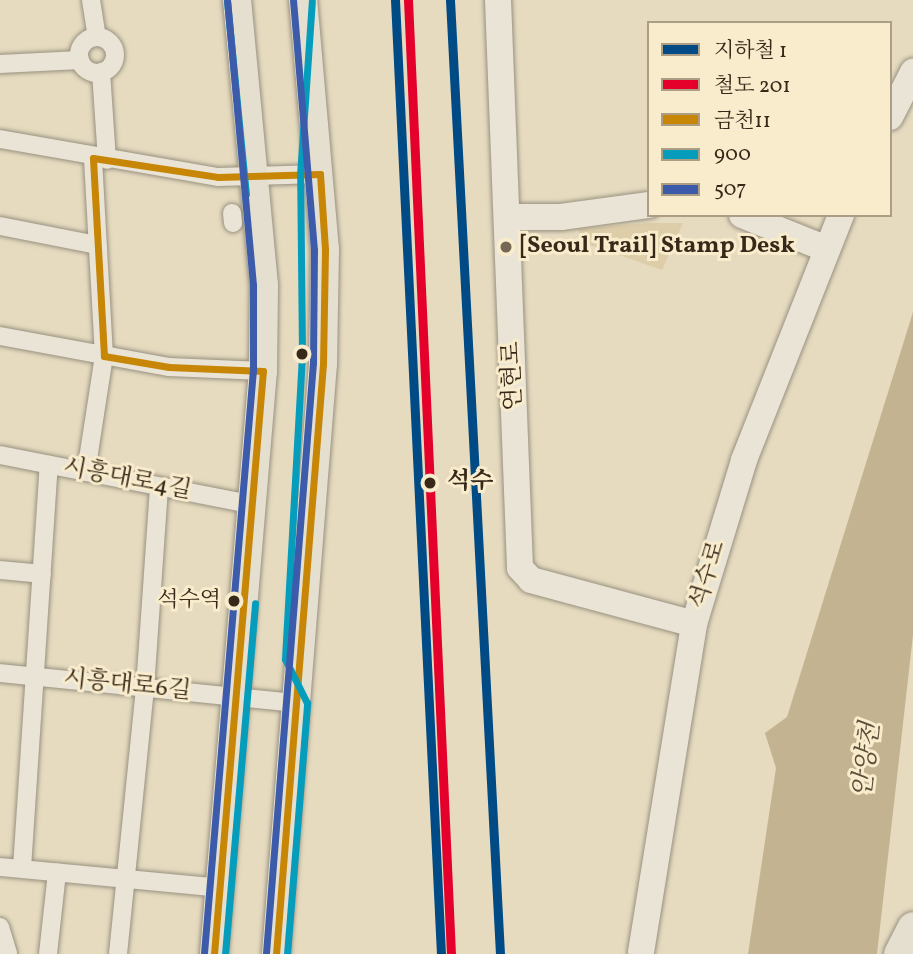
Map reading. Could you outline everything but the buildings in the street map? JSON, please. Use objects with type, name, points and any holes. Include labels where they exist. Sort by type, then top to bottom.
[{"type":"highway","points":[[900,954],[913,928]]},
{"type":"main road","points":[[214,954],[238,698],[263,371],[264,285],[237,0]]},
{"type":"main road","points":[[276,954],[323,364],[325,250],[303,0]]},
{"type":"street","points":[[91,0],[97,37]]},
{"type":"street","name":"연현로","points":[[498,0],[509,217],[505,256],[520,568],[531,580],[694,624]]},
{"type":"street","points":[[80,60],[83,44],[97,37]]},
{"type":"street","points":[[80,60],[90,71],[101,72],[111,66],[115,56],[112,44],[97,37]]},
{"type":"street","points":[[0,64],[80,60]]},
{"type":"street","points":[[86,472],[104,356],[97,245],[101,72]]},
{"type":"street","points":[[892,113],[913,72]]},
{"type":"street","points":[[0,139],[100,159],[218,177],[320,174]]},
{"type":"street","points":[[509,217],[561,217],[647,205]]},
{"type":"street","points":[[747,217],[824,248]]},
{"type":"street","name":"석수로","points":[[640,953],[694,624],[744,460],[824,248],[840,217]]},
{"type":"street","points":[[0,226],[97,245]]},
{"type":"street","points":[[0,336],[169,367],[263,371]]},
{"type":"street","name":"시흥대로4길","points":[[0,455],[254,505]]},
{"type":"street","points":[[22,867],[49,465]]},
{"type":"street","points":[[118,954],[145,688],[159,486]]},
{"type":"street","points":[[0,570],[43,573]]},
{"type":"street","name":"시흥대로6길","points":[[0,673],[297,704]]},
{"type":"street","points":[[0,867],[221,888]]},
{"type":"street","points":[[48,954],[57,872]]},
{"type":"street","points":[[0,927],[8,954]]},
{"type":"shaded area","points":[[683,223],[662,270],[579,241],[579,229]]},
{"type":"water","name":"안양천","points":[[913,312],[913,635],[877,954],[748,954],[776,768],[765,733],[787,717]]},
{"type":"metro line","name":"1","points":[[395,0],[441,954]]},
{"type":"metro line","name":"1","points":[[450,0],[500,954]]},
{"type":"rail line","name":"201","points":[[408,0],[451,954]]},
{"type":"transit line","name":"900","points":[[227,1],[246,194]]},
{"type":"transit line","name":"507","points":[[204,953],[253,370],[253,285],[227,1]]},
{"type":"transit line","name":"507","points":[[266,953],[313,363],[314,250],[293,1]]},
{"type":"transit line","name":"900","points":[[287,954],[307,703],[285,659],[302,352],[300,175],[312,1]]},
{"type":"transit line","name":"금천11","points":[[214,954],[263,371],[169,367],[104,356],[93,158],[218,177],[320,174],[325,250],[323,364],[276,954]]},
{"type":"transit line","name":"900","points":[[225,954],[255,603]]},
{"type":"place","name":"[Seoul Trail] Stamp Desk","points":[[506,247]]},
{"type":"place","name":"석수","points":[[430,483]]},
{"type":"place","name":"석수역","points":[[234,601]]}]
